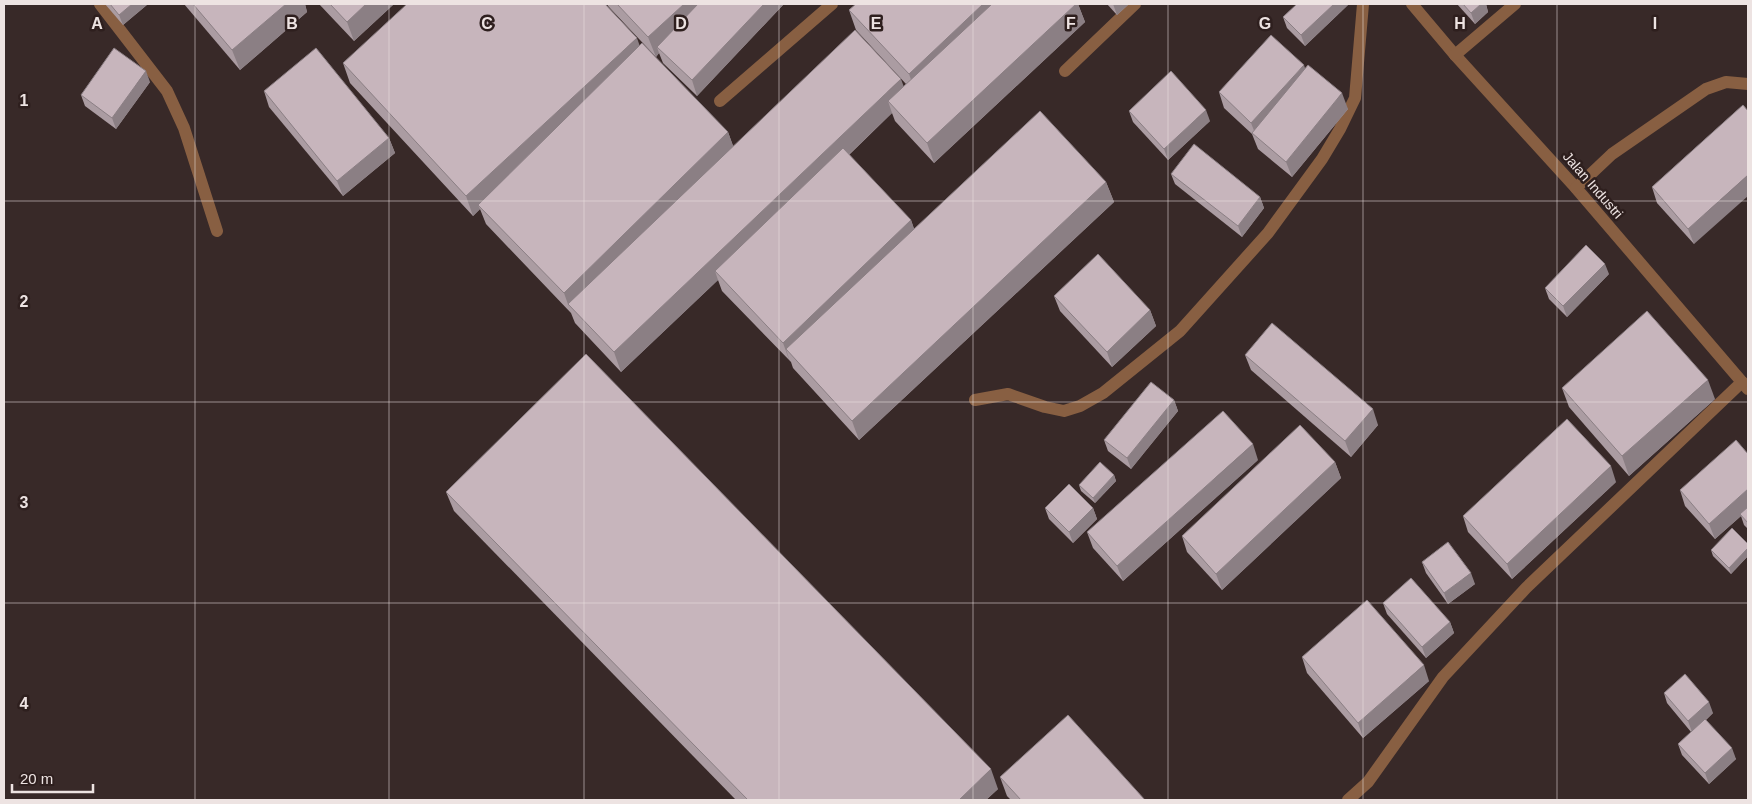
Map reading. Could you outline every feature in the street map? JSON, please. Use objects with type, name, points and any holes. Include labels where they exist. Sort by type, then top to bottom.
[{"type":"street","points":[[100,4],[167,91],[184,128],[217,231]]},
{"type":"street","points":[[720,101],[832,4]]},
{"type":"street","points":[[1065,71],[1135,4]]},
{"type":"street","points":[[974,400],[1008,394],[1045,407],[1064,411],[1080,406],[1103,393],[1180,331],[1268,232],[1322,158],[1340,129],[1355,98],[1363,4]]},
{"type":"street","name":"Jalan Industri","points":[[1412,4],[1455,55],[1576,188],[1745,385]]},
{"type":"street","points":[[1455,55],[1515,4]]},
{"type":"street","points":[[1576,188],[1612,154],[1706,89],[1726,82],[1748,84]]},
{"type":"street","points":[[1348,800],[1368,782],[1443,677],[1526,588],[1745,385]]},
{"type":"building","points":[[110,4],[132,4],[119,15]]},
{"type":"building","points":[[193,4],[286,4],[232,50]]},
{"type":"building","points":[[330,4],[366,4],[347,22]]},
{"type":"building","points":[[407,4],[605,4],[637,38],[466,196],[343,63]]},
{"type":"building","points":[[617,4],[684,4],[648,37]]},
{"type":"building","points":[[698,4],[764,4],[692,80],[657,47]]},
{"type":"building","points":[[856,4],[983,4],[909,74],[849,10]]},
{"type":"building","points":[[992,4],[1076,4],[927,143],[888,101]]},
{"type":"building","points":[[1297,4],[1334,4],[1301,35],[1283,17]]},
{"type":"building","points":[[1463,4],[1481,4],[1471,13]]},
{"type":"building","points":[[855,30],[901,79],[614,352],[568,304]]},
{"type":"building","points":[[1271,35],[1304,65],[1251,123],[1219,92]]},
{"type":"building","points":[[642,43],[728,132],[564,293],[478,205]]},
{"type":"building","points":[[114,48],[146,71],[112,118],[81,95]]},
{"type":"building","points":[[316,48],[389,138],[337,181],[264,91]]},
{"type":"building","points":[[1308,65],[1342,93],[1286,162],[1252,133]]},
{"type":"building","points":[[1171,71],[1206,110],[1164,149],[1129,111]]},
{"type":"building","points":[[1743,105],[1748,111],[1748,175],[1688,229],[1652,187]]},
{"type":"building","points":[[1040,111],[1106,182],[852,421],[786,349]]},
{"type":"building","points":[[1194,144],[1260,197],[1238,226],[1171,174]]},
{"type":"building","points":[[843,148],[911,220],[783,343],[715,271]]},
{"type":"building","points":[[1586,245],[1605,264],[1563,306],[1545,288]]},
{"type":"building","points":[[1098,254],[1150,310],[1107,352],[1054,296]]},
{"type":"building","points":[[1647,311],[1708,380],[1622,456],[1562,388]]},
{"type":"building","points":[[1272,323],[1373,409],[1345,441],[1245,355]]},
{"type":"building","points":[[586,354],[991,769],[959,800],[748,800],[446,492]]},
{"type":"building","points":[[1151,382],[1174,400],[1127,458],[1104,440]]},
{"type":"building","points":[[1223,411],[1253,444],[1117,566],[1087,532]]},
{"type":"building","points":[[1567,419],[1611,466],[1507,564],[1463,516]]},
{"type":"building","points":[[1300,425],[1335,462],[1216,574],[1182,536]]},
{"type":"building","points":[[1736,440],[1748,454],[1748,489],[1709,524],[1680,490]]},
{"type":"building","points":[[1100,462],[1114,475],[1093,498],[1079,485]]},
{"type":"building","points":[[1069,484],[1093,508],[1069,532],[1045,508]]},
{"type":"building","points":[[1748,507],[1748,523],[1740,514]]},
{"type":"building","points":[[1732,528],[1748,544],[1748,548],[1729,568],[1711,550]]},
{"type":"building","points":[[1448,542],[1471,573],[1444,593],[1422,562]]},
{"type":"building","points":[[1411,578],[1450,622],[1422,647],[1383,603]]},
{"type":"building","points":[[1367,600],[1424,665],[1358,723],[1302,657]]},
{"type":"building","points":[[1685,674],[1709,702],[1688,721],[1664,693]]},
{"type":"building","points":[[1068,715],[1145,800],[1021,800],[1000,777]]},
{"type":"building","points":[[1705,719],[1732,748],[1705,773],[1678,744]]}]
